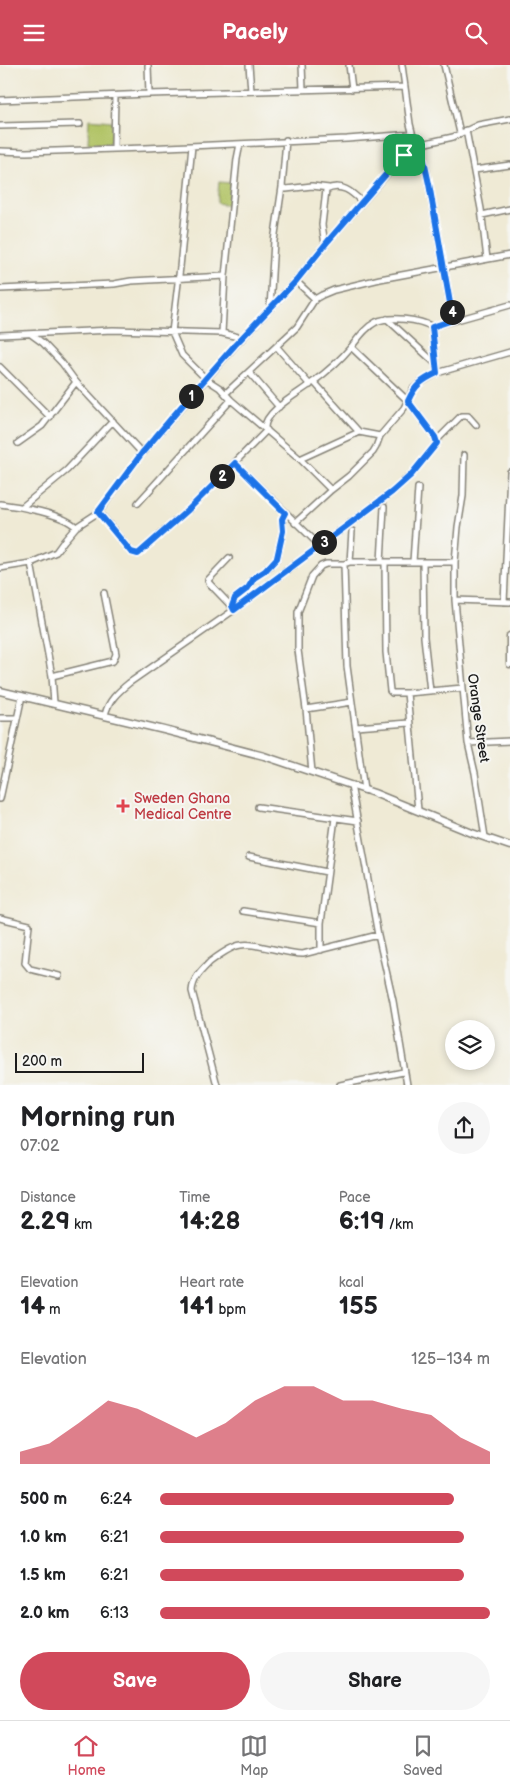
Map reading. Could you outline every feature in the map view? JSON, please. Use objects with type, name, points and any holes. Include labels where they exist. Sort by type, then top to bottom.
[{"type":"street","points":[[148,65],[149,94]]},
{"type":"street","points":[[249,65],[251,91]]},
{"type":"street","points":[[302,65],[302,89]]},
{"type":"street","points":[[349,65],[352,89]]},
{"type":"street","points":[[402,65],[412,134],[426,168],[453,320]]},
{"type":"street","points":[[444,65],[474,170],[487,259]]},
{"type":"street","points":[[0,100],[405,87]]},
{"type":"street","points":[[114,148],[115,96]]},
{"type":"street","points":[[0,568],[31,563],[56,552],[76,527],[98,512],[142,453],[242,338],[296,281],[325,244],[404,155],[417,145],[454,137],[478,125],[510,119]]},
{"type":"street","points":[[0,126],[80,124]]},
{"type":"street","points":[[0,151],[26,153],[347,139],[412,134]]},
{"type":"street","points":[[270,309],[274,241],[282,187],[286,141]]},
{"type":"street","points":[[222,333],[225,276],[240,144]]},
{"type":"street","points":[[192,146],[184,237],[177,279],[172,332],[182,355],[206,379],[226,393],[231,400],[300,459],[331,490]]},
{"type":"street","points":[[474,170],[510,165]]},
{"type":"street","points":[[282,187],[294,189],[320,186],[329,188],[344,187],[362,202]]},
{"type":"street","points":[[325,244],[322,225],[325,191],[329,188]]},
{"type":"street","points":[[482,215],[510,209]]},
{"type":"street","points":[[226,393],[297,327],[315,299],[334,290],[354,285],[510,255]]},
{"type":"street","points":[[0,289],[65,287],[225,276]]},
{"type":"street","points":[[296,281],[315,299]]},
{"type":"street","points":[[98,512],[131,552],[138,554],[188,510],[235,463],[266,429],[266,419],[312,383],[372,325],[388,319],[420,322],[432,327],[510,305]]},
{"type":"street","points":[[388,319],[435,363]]},
{"type":"street","points":[[432,327],[437,373]]},
{"type":"street","points":[[0,335],[113,330],[222,333],[242,338]]},
{"type":"street","points":[[32,335],[44,343],[76,382],[142,453]]},
{"type":"street","points":[[277,347],[359,432]]},
{"type":"street","points":[[351,347],[408,401],[437,440]]},
{"type":"street","points":[[295,523],[372,452],[380,436],[408,401],[413,389],[420,383],[437,373],[510,352]]},
{"type":"street","points":[[0,367],[50,417]]},
{"type":"street","points":[[249,372],[279,407]]},
{"type":"street","points":[[18,443],[33,434],[50,417],[76,382]]},
{"type":"street","points":[[138,503],[231,400]]},
{"type":"street","points":[[105,715],[110,702],[124,687],[392,492],[411,475],[437,443],[437,440],[461,416],[468,416],[476,425]]},
{"type":"street","points":[[22,507],[67,470],[113,421]]},
{"type":"street","points":[[300,459],[359,432],[380,436]]},
{"type":"street","name":"Orange Street","points":[[464,455],[463,497],[458,527],[454,600],[468,743],[475,773],[485,837]]},
{"type":"street","points":[[235,463],[320,546]]},
{"type":"street","points":[[454,600],[507,602],[510,472]]},
{"type":"street","points":[[413,562],[418,487]]},
{"type":"street","points":[[0,504],[22,507],[66,519],[76,527]]},
{"type":"street","points":[[384,507],[383,563],[386,652],[390,691],[392,693],[407,693],[463,688]]},
{"type":"street","points":[[233,608],[235,598],[248,588],[254,578],[265,571],[277,558],[283,531],[282,519],[285,513]]},
{"type":"street","points":[[350,562],[352,531]]},
{"type":"street","points":[[229,558],[208,580],[233,608]]},
{"type":"street","points":[[312,772],[298,650],[298,611],[312,575],[321,566],[326,564],[350,562],[455,562]]},
{"type":"street","points":[[423,562],[424,637],[430,691]]},
{"type":"street","points":[[31,563],[52,676],[54,703]]},
{"type":"street","points":[[344,564],[347,665],[364,790]]},
{"type":"street","points":[[52,676],[113,661],[115,658],[104,593]]},
{"type":"street","points":[[510,635],[510,664]]},
{"type":"street","points":[[0,691],[105,715],[264,756],[351,785],[510,846]]},
{"type":"street","points":[[407,693],[418,810]]},
{"type":"street","points":[[0,799],[22,696]]},
{"type":"street","points":[[306,709],[352,702]]},
{"type":"street","points":[[0,718],[18,718]]},
{"type":"street","points":[[356,727],[409,723]]},
{"type":"street","points":[[468,743],[510,741]]},
{"type":"street","points":[[351,785],[378,935],[393,1001],[406,1085]]},
{"type":"street","points":[[258,807],[358,821]]},
{"type":"street","points":[[321,951],[327,872],[335,818]]},
{"type":"street","points":[[249,857],[327,872]]},
{"type":"street","points":[[243,911],[322,923]]},
{"type":"street","points":[[0,918],[29,925],[25,963],[30,969],[59,976]]},
{"type":"street","points":[[217,1085],[192,991],[196,977],[213,960],[241,945],[250,945],[292,954],[303,954],[321,951],[378,935]]},
{"type":"street","points":[[340,1085],[404,1072]]},
{"type":"green space","points":[[89,119],[112,121],[111,142],[108,144],[88,143]]},
{"type":"green space","points":[[219,182],[231,183],[228,205],[217,203]]},
{"type":"place","name":"Sweden Ghana Medical Centre","points":[[123,806]]},
{"type":"route","points":[[417,145],[424,161],[453,320],[432,327],[437,373],[413,389],[408,401],[435,437],[437,443],[411,475],[392,492],[234,610],[232,606],[233,600],[248,588],[254,578],[265,571],[277,558],[283,531],[281,523],[285,513],[235,463],[169,528],[138,554],[131,552],[98,512],[142,453],[192,394],[235,345],[296,281],[328,241],[404,155],[417,145]]}]
